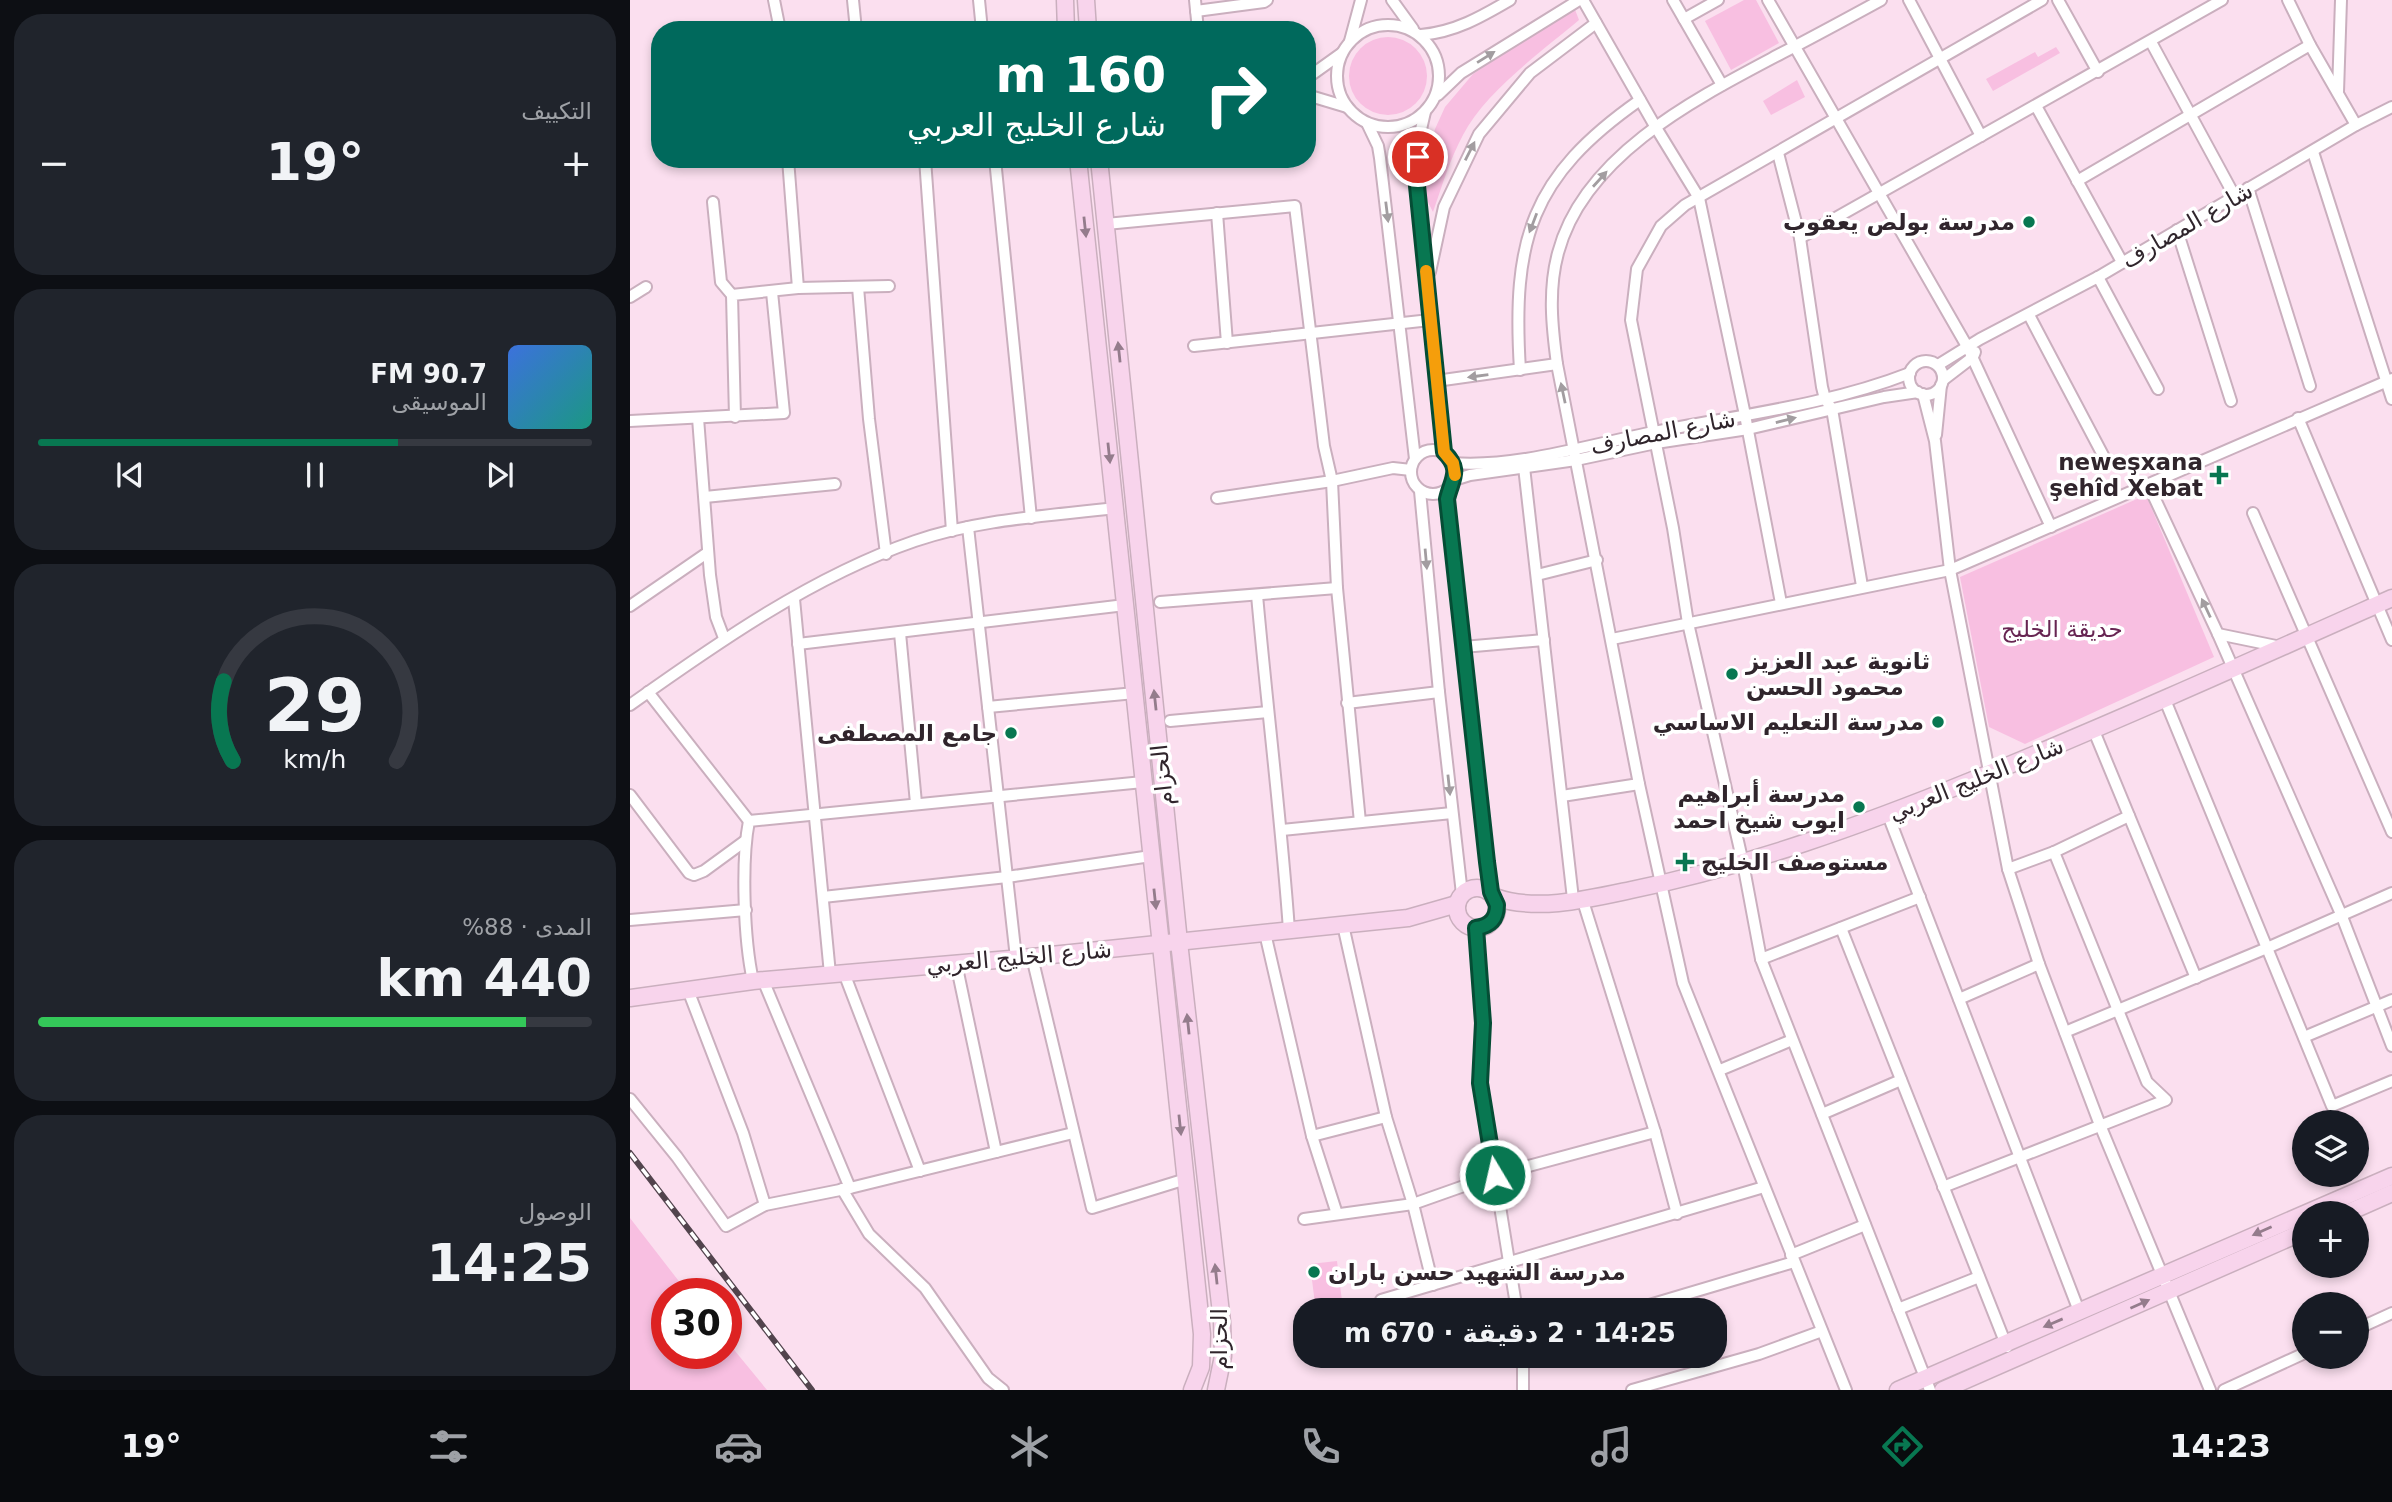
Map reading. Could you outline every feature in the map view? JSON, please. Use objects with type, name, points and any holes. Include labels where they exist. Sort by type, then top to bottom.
[{"type":"street","points":[[774,0],[778,21]]},
{"type":"street","points":[[853,0],[855,21]]},
{"type":"street","points":[[979,0],[981,21]]},
{"type":"street","points":[[1065,0],[1066,21]]},
{"type":"street","points":[[1086,0],[1087,21]]},
{"type":"street","points":[[1196,6],[1267,0]]},
{"type":"street","points":[[1350,42],[1361,0]]},
{"type":"street","points":[[1392,0],[1431,47],[1438,61],[1440,77],[1434,100]]},
{"type":"street","points":[[1347,107],[1338,84],[1338,65],[1350,42],[1362,32],[1376,25],[1400,25],[1418,33],[1447,32],[1510,0]]},
{"type":"street","points":[[1316,98],[1347,107],[1367,122],[1382,127],[1397,127],[1425,112],[1444,87],[1461,73],[1581,0],[1699,198],[1748,429],[1781,603]]},
{"type":"street","points":[[1673,0],[1722,85]]},
{"type":"street","points":[[1684,19],[1718,0]]},
{"type":"street","points":[[1768,0],[1970,352],[2051,527]]},
{"type":"street","points":[[1846,1390],[1683,983],[1639,784],[1557,364],[1551,296],[1558,252],[1577,206],[1600,177],[1655,126],[1722,85],[1881,0]]},
{"type":"street","points":[[1909,0],[1981,136]]},
{"type":"street","points":[[1928,1384],[1760,959],[1742,863],[1688,623],[1673,528],[1631,320],[1637,269],[1661,226],[1685,205],[2042,0]]},
{"type":"street","points":[[2058,0],[2098,72]]},
{"type":"street","points":[[1800,238],[2222,0]]},
{"type":"street","points":[[2288,0],[2310,45],[2356,125]]},
{"type":"street","points":[[2338,92],[2341,0]]},
{"type":"street","points":[[1427,285],[1444,207],[1479,134],[1530,73],[1596,23]]},
{"type":"street","points":[[2151,42],[2235,197]]},
{"type":"street","points":[[2077,181],[2310,45]]},
{"type":"street","points":[[1316,72],[1342,53]]},
{"type":"street","points":[[1520,370],[1517,303],[1522,254],[1535,215],[1572,157],[1606,124],[1640,100]]},
{"type":"street","points":[[2036,106],[2122,262]]},
{"type":"street","name":"شارع المصارف","points":[[1970,352],[1980,340],[2098,277],[2356,125],[2392,107]]},
{"type":"street","points":[[1425,112],[1419,138],[1416,176],[1444,452],[1453,463],[1455,471],[1447,499],[1497,912],[1494,919]]},
{"type":"street","points":[[1367,122],[1378,146],[1380,158],[1413,464],[1412,481],[1426,494],[1439,494],[1470,475],[1524,467],[1655,437],[1748,429],[1829,404],[1934,393],[1970,352]]},
{"type":"street","points":[[2313,152],[2389,380],[2392,399]]},
{"type":"street","points":[[1778,153],[1800,238],[1862,586]]},
{"type":"street","points":[[789,168],[798,288]]},
{"type":"street","points":[[926,168],[952,531]]},
{"type":"street","points":[[996,168],[1031,518]]},
{"type":"street","points":[[1079,168],[1203,1351],[1201,1367],[1192,1390]]},
{"type":"street","name":"الحزام","points":[[1100,168],[1179,942],[1222,1331],[1223,1356],[1216,1390]]},
{"type":"street","points":[[2248,188],[2310,386]]},
{"type":"street","points":[[713,202],[721,282],[732,295],[735,417]]},
{"type":"street","points":[[1106,224],[1295,205],[1324,446],[1332,481],[1337,588],[1360,822]]},
{"type":"street","points":[[1217,213],[1227,343]]},
{"type":"street","points":[[2177,230],[2231,401]]},
{"type":"street","points":[[2098,277],[2158,389]]},
{"type":"street","points":[[732,295],[798,288],[889,286]]},
{"type":"street","points":[[630,297],[646,287]]},
{"type":"street","points":[[858,287],[869,419],[886,554]]},
{"type":"street","points":[[630,421],[784,413],[772,292]]},
{"type":"street","points":[[2029,315],[2105,458]]},
{"type":"street","points":[[1194,346],[1430,320]]},
{"type":"street","points":[[1970,352],[1938,365],[1922,361],[1910,373],[1911,384],[1921,393],[1936,441],[1950,570],[2008,869],[2039,964],[2100,1125],[2210,1390]]},
{"type":"street","points":[[1436,381],[1557,364]]},
{"type":"street","points":[[1936,441],[1942,382],[1938,365]]},
{"type":"street","name":"شارع المصارف","points":[[1655,437],[1745,415],[1829,404],[1910,373]]},
{"type":"street","points":[[1612,639],[1950,570],[2389,380]]},
{"type":"street","points":[[698,418],[707,553],[714,606],[724,639]]},
{"type":"street","points":[[2298,418],[2392,640]]},
{"type":"street","points":[[1217,498],[1332,481],[1413,464],[1430,450],[1444,452]]},
{"type":"street","name":"شارع المصارف","points":[[1453,463],[1576,454]]},
{"type":"street","points":[[1524,467],[1562,796],[1578,899],[1655,1132],[1677,1214]]},
{"type":"street","points":[[705,497],[835,484]]},
{"type":"street","points":[[2148,484],[2218,634],[2340,914],[2392,1046]]},
{"type":"street","points":[[1420,491],[1452,813],[1459,917],[1470,926],[1483,1023],[1480,1083],[1515,1298]]},
{"type":"street","points":[[630,705],[724,639],[839,574],[915,541],[968,527],[1115,508]]},
{"type":"street","points":[[2253,513],[2392,832]]},
{"type":"street","points":[[968,527],[1007,877],[1024,958],[1092,1208],[1186,1179]]},
{"type":"street","points":[[630,606],[707,553]]},
{"type":"street","points":[[1537,575],[1597,560]]},
{"type":"street","points":[[1160,602],[1337,588]]},
{"type":"street","points":[[1257,595],[1282,830],[1289,930]]},
{"type":"street","name":"شارع الخليج العربي","points":[[1408,918],[1459,899],[1476,887],[1518,904],[1541,904],[1661,884],[1742,863],[1888,815],[1989,774],[2165,700],[2392,598]]},
{"type":"street","points":[[794,599],[822,897],[837,974],[920,1171]]},
{"type":"street","points":[[798,644],[1125,605]]},
{"type":"street","points":[[900,633],[916,803]]},
{"type":"street","points":[[2218,634],[2281,647]]},
{"type":"street","points":[[1463,647],[1544,640]]},
{"type":"street","points":[[1347,703],[1439,691]]},
{"type":"street","points":[[648,692],[749,821],[745,841],[750,966],[846,1189],[874,1240],[913,1275],[988,1378],[1003,1390]]},
{"type":"street","points":[[988,707],[1135,693]]},
{"type":"street","points":[[2165,700],[2332,1106],[2392,1081]]},
{"type":"street","points":[[1170,721],[1268,712]]},
{"type":"street","points":[[2094,731],[2196,978]]},
{"type":"street","points":[[749,821],[998,794],[1143,782]]},
{"type":"street","points":[[1562,796],[1639,784]]},
{"type":"street","points":[[630,795],[689,873],[694,875],[704,871],[745,841]]},
{"type":"street","points":[[1282,830],[1452,813]]},
{"type":"street","points":[[1888,815],[2080,1311]]},
{"type":"street","points":[[2008,869],[2054,852],[2129,816]]},
{"type":"street","points":[[1943,1187],[2165,1100],[2147,1082],[2054,852]]},
{"type":"street","points":[[822,897],[1007,877],[1151,856]]},
{"type":"street","points":[[2065,1032],[2392,893]]},
{"type":"street","points":[[1760,959],[1920,897]]},
{"type":"street","name":"شارع الخليج العربي","points":[[630,998],[758,981],[1024,958],[1408,918],[1444,919],[1470,926],[1490,924],[1494,919],[1541,904]]},
{"type":"street","points":[[630,920],[746,910]]},
{"type":"street","points":[[1343,925],[1385,1117],[1413,1204],[1433,1285]]},
{"type":"street","points":[[1841,928],[2012,1360]]},
{"type":"street","points":[[1265,933],[1312,1136],[1338,1214]]},
{"type":"street","points":[[956,963],[996,1152]]},
{"type":"street","points":[[1959,999],[2039,964]]},
{"type":"street","points":[[688,990],[743,1133],[765,1205]]},
{"type":"street","points":[[2304,1037],[2392,999]]},
{"type":"street","points":[[1720,1070],[1792,1040]]},
{"type":"street","points":[[1822,1114],[1901,1080]]},
{"type":"street","points":[[630,1099],[677,1157],[726,1226],[765,1205],[846,1189],[1073,1133]]},
{"type":"street","points":[[1312,1136],[1385,1117]]},
{"type":"street","points":[[1304,1219],[1413,1204],[1495,1175],[1655,1132]]},
{"type":"street","points":[[1898,1390],[1928,1384],[2005,1344],[2392,1176]]},
{"type":"street","points":[[1388,1298],[1764,1187]]},
{"type":"street","points":[[2369,1203],[2392,1193]]},
{"type":"street","points":[[1669,1298],[1792,1258],[1866,1225]]},
{"type":"street","points":[[1943,1390],[2292,1237]]},
{"type":"street","points":[[1898,1309],[1979,1277]]},
{"type":"street","points":[[2369,1324],[2392,1313]]},
{"type":"street","points":[[1632,1390],[1759,1354],[1822,1331]]},
{"type":"street","points":[[2224,1390],[2292,1359]]},
{"type":"street","points":[[1523,1368],[1524,1390]]},
{"type":"green space","points":[[1744,0],[1756,0],[1779,43],[1731,70],[1705,21]]},
{"type":"green space","points":[[1574,7],[1579,20],[1515,73],[1473,119],[1454,154],[1433,212],[1426,198],[1422,179],[1435,129],[1445,107],[1473,74]]},
{"type":"green space","points":[[1388,37],[1403,40],[1416,48],[1424,61],[1427,76],[1424,91],[1416,104],[1403,112],[1388,115],[1373,112],[1360,104],[1352,91],[1349,76],[1352,61],[1360,48],[1373,40]]},
{"type":"green space","points":[[2056,47],[2060,53],[1993,91],[1986,79],[2035,52],[2038,57]]},
{"type":"green space","points":[[1797,80],[1805,97],[1771,115],[1763,101]]},
{"type":"green space","name":"حديقة الخليج","points":[[2146,495],[2214,657],[2025,744],[1989,727],[1960,577]]},
{"type":"green space","points":[[630,1218],[676,1278],[651,1278],[651,1369],[742,1369],[742,1360],[767,1390],[630,1390]]},
{"type":"green space","points":[[1337,1261],[1342,1298],[1314,1298],[1310,1264]]},
{"type":"railway","points":[[630,1153],[812,1390]]},
{"type":"slow traffic","points":[[1426,271],[1444,452],[1453,463],[1455,475]]},
{"type":"place","name":"مدرسة بولص يعقوب","points":[[2029,222]]},
{"type":"place","name":"neweşxana şehîd Xebat","points":[[2219,475]]},
{"type":"place","name":"ثانوية عبد العزيز محمود الحسن","points":[[1732,674]]},
{"type":"place","name":"مدرسة التعليم الاساسي","points":[[1938,722]]},
{"type":"place","name":"جامع المصطفى","points":[[1011,733]]},
{"type":"place","name":"مدرسة أبراهيم ايوب شيخ احمد","points":[[1859,807]]},
{"type":"place","name":"مستوصف الخليج","points":[[1685,862]]},
{"type":"place","name":"مدرسة الشهيد حسن باران","points":[[1314,1272]]},
{"type":"route","points":[[1418,157],[1416,176],[1444,452],[1453,463],[1455,471],[1447,499],[1487,862],[1491,892],[1497,905],[1497,912],[1490,924],[1476,928],[1483,1023],[1480,1083],[1495,1175]]}]
